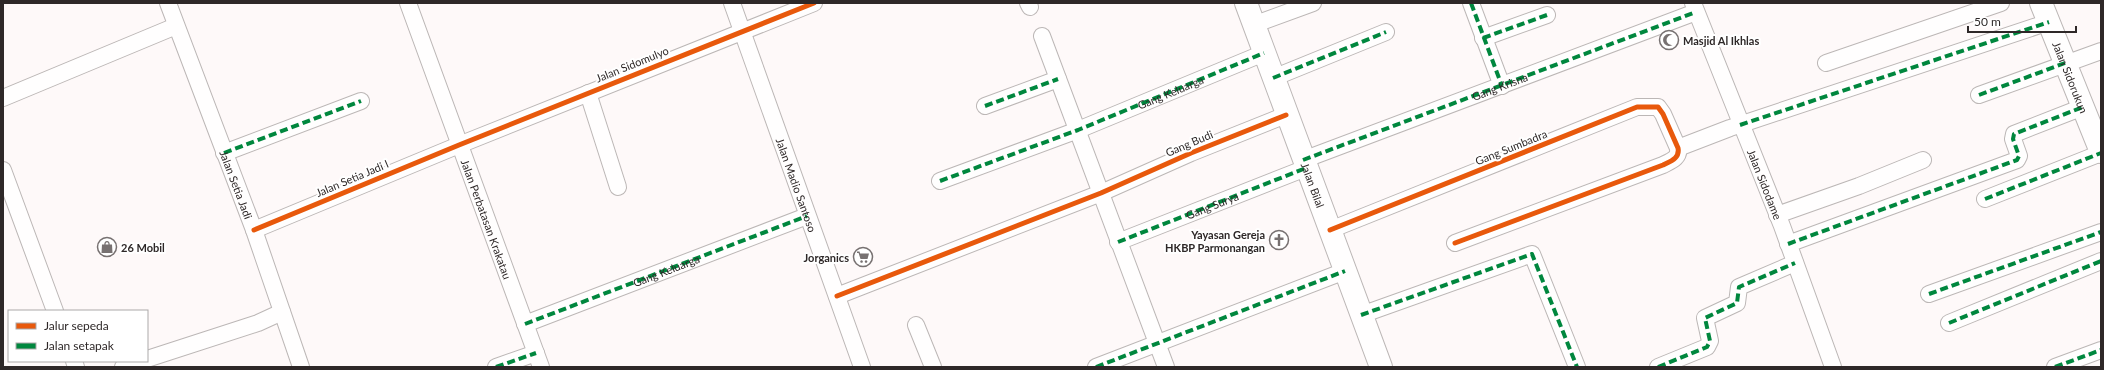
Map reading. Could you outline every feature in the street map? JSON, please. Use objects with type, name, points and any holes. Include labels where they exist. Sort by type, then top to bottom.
[{"type":"main road","name":"Jalan Bilal","points":[[1246,3],[1380,367]]},
{"type":"main road","name":"Jalan Sidorukun","points":[[2045,12],[2101,153]]},
{"type":"street","name":"Jalan Setia Jadi","points":[[168,3],[254,230],[301,367]]},
{"type":"street","name":"Jalan Perbatasan Krakatau","points":[[408,3],[539,360]]},
{"type":"street","name":"Jalan Madio Santoso","points":[[732,3],[862,367]]},
{"type":"street","name":"Jalan Sidomulyo","points":[[459,145],[814,3]]},
{"type":"street","points":[[1253,25],[1313,3]]},
{"type":"street","points":[[1471,3],[1502,86]]},
{"type":"street","points":[[1826,63],[2001,3]]},
{"type":"street","name":"Gang Krisna","points":[[1304,164],[1694,8]]},
{"type":"street","name":"Jalan Sidodame","points":[[1694,8],[1777,215],[1833,367]]},
{"type":"street","points":[[1455,243],[1663,165],[1676,158],[1679,152],[1678,148],[2045,12]]},
{"type":"street","points":[[1483,38],[1547,15]]},
{"type":"street","points":[[3,98],[176,26]]},
{"type":"street","points":[[1273,78],[1386,32]]},
{"type":"street","points":[[1042,36],[1166,367]]},
{"type":"street","points":[[1979,95],[2101,51]]},
{"type":"street","name":"Gang Keluarga","points":[[940,181],[1078,130],[1264,53]]},
{"type":"street","points":[[985,106],[1058,79]]},
{"type":"street","points":[[588,93],[618,187]]},
{"type":"street","points":[[224,153],[361,101]]},
{"type":"street","name":"Gang Sumbadra","points":[[1330,230],[1637,107],[1658,107],[1663,114],[1678,148]]},
{"type":"street","points":[[1788,244],[2017,160],[2019,156],[2013,139],[2014,134],[2083,107]]},
{"type":"street","name":"Gang Budi","points":[[837,296],[1101,193],[1191,153],[1286,115]]},
{"type":"street","name":"Jalan Setia Jadi I","points":[[254,230],[459,145]]},
{"type":"street","points":[[1986,199],[2101,153]]},
{"type":"street","points":[[1777,215],[1859,186],[1923,160]]},
{"type":"street","name":"Gang Surya","points":[[1118,242],[1304,164]]},
{"type":"street","points":[[3,170],[56,310]]},
{"type":"street","name":"Gang Keluarga","points":[[525,324],[807,216]]},
{"type":"street","points":[[1929,294],[2101,232]]},
{"type":"street","points":[[1361,315],[1532,254],[1577,367]]},
{"type":"street","points":[[1949,323],[2101,261]]},
{"type":"street","points":[[1658,367],[1707,347],[1710,341],[1705,318],[1737,303],[1739,287],[1795,263]]},
{"type":"street","points":[[1096,367],[1157,342],[1345,271]]},
{"type":"street","points":[[148,359],[258,323],[282,312]]},
{"type":"street","points":[[916,325],[933,367]]},
{"type":"street","points":[[2055,367],[2101,350]]},
{"type":"street","points":[[496,367],[539,360]]},
{"type":"street","points":[[123,367],[138,362]]},
{"type":"marked path","points":[[1471,3],[1502,86]]},
{"type":"marked path","points":[[1303,160],[1696,12]]},
{"type":"marked path","points":[[1483,38],[1547,15]]},
{"type":"marked path","points":[[1740,125],[2049,22]]},
{"type":"marked path","points":[[1273,78],[1386,32]]},
{"type":"marked path","points":[[940,181],[1078,130],[1264,53]]},
{"type":"marked path","points":[[1979,95],[2065,63]]},
{"type":"marked path","points":[[985,106],[1058,79]]},
{"type":"marked path","points":[[224,153],[361,101]]},
{"type":"marked path","points":[[1788,244],[2017,160],[2019,156],[2013,139],[2014,134],[2083,107]]},
{"type":"marked path","points":[[1985,199],[2101,153]]},
{"type":"marked path","points":[[1118,242],[1306,168]]},
{"type":"marked path","points":[[525,324],[807,216]]},
{"type":"marked path","points":[[1929,294],[2101,232]]},
{"type":"marked path","points":[[1361,315],[1532,254],[1577,367]]},
{"type":"marked path","points":[[1949,323],[2101,261]]},
{"type":"marked path","points":[[1658,367],[1707,347],[1710,341],[1705,318],[1737,303],[1739,287],[1795,263]]},
{"type":"marked path","points":[[1096,367],[1345,271]]},
{"type":"marked path","points":[[2055,367],[2101,350]]},
{"type":"marked path","points":[[496,367],[536,353]]},
{"type":"cycle path","points":[[254,230],[459,145],[814,3]]},
{"type":"cycle path","points":[[1330,230],[1637,107],[1658,107],[1663,114],[1678,148],[1678,154],[1672,160],[1663,165],[1455,243]]},
{"type":"cycle path","points":[[837,296],[1101,193],[1191,153],[1286,115]]},
{"type":"place","name":"Masjid Al Ikhlas","points":[[1669,40]]},
{"type":"place","name":"Yayasan Gereja HKBP Parmonangan","points":[[1279,240]]},
{"type":"place","name":"26 Mobil","points":[[107,247]]},
{"type":"place","name":"Jorganics","points":[[863,257]]}]
